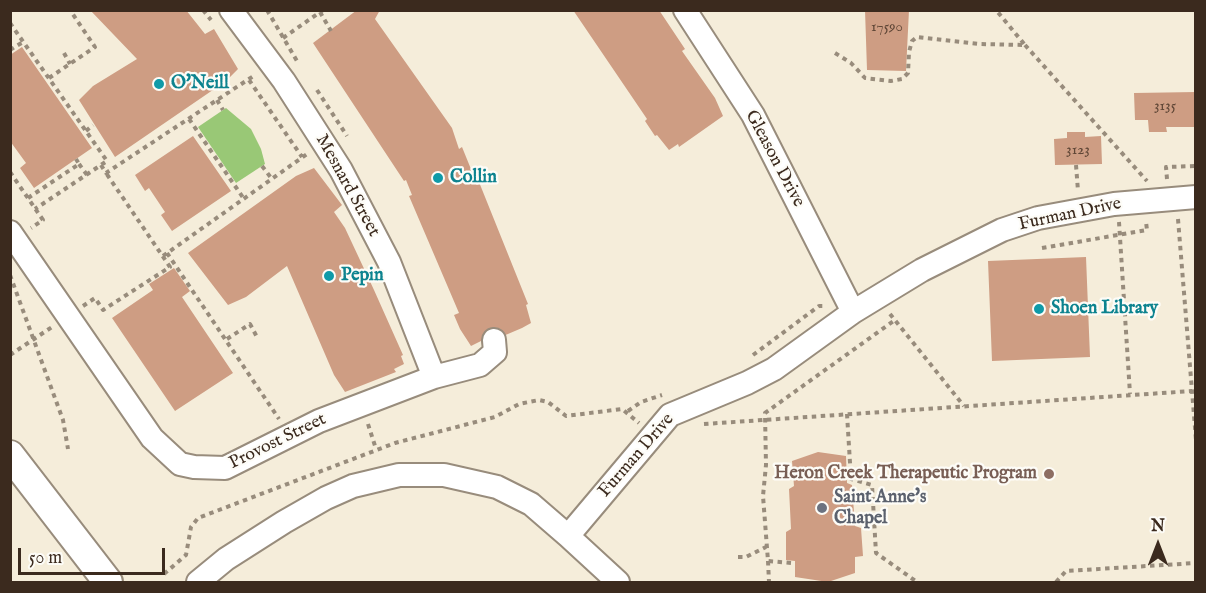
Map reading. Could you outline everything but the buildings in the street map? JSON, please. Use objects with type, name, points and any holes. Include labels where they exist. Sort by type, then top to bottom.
[{"type":"main road","points":[[10,454],[108,582]]},
{"type":"street","name":"Gleason Drive","points":[[685,10],[753,115],[853,312]]},
{"type":"street","name":"Mesnard Street","points":[[223,17],[284,81],[341,171],[389,262],[434,377]]},
{"type":"street","name":"Furman Drive","points":[[568,536],[670,415],[747,383],[774,369],[853,312],[922,270],[1002,230],[1038,218],[1114,204],[1196,197]]},
{"type":"street","name":"Provost Street","points":[[10,232],[59,321],[152,438],[180,464],[206,469],[225,468],[319,421],[434,377],[480,365],[495,352],[494,340]]},
{"type":"street","points":[[198,582],[226,559],[326,498],[353,486],[399,475],[444,475],[497,487],[531,504],[618,582]]},
{"type":"path","points":[[49,78],[95,47],[70,10]]},
{"type":"path","points":[[203,10],[223,17]]},
{"type":"path","points":[[996,10],[1149,183],[1167,181],[1166,167],[1196,166]]},
{"type":"path","points":[[284,38],[322,11],[331,31]]},
{"type":"path","points":[[10,23],[107,161],[35,209],[10,172]]},
{"type":"path","points":[[835,53],[851,63],[864,78],[891,81],[902,79],[908,73],[909,52],[912,41],[917,36],[979,44],[1025,45]]},
{"type":"path","points":[[10,50],[23,42]]},
{"type":"path","points":[[64,53],[70,64]]},
{"type":"path","points":[[106,173],[249,80],[255,75],[250,68]]},
{"type":"path","points":[[249,80],[302,158]]},
{"type":"path","points":[[217,100],[224,110]]},
{"type":"path","points":[[189,119],[244,199]]},
{"type":"path","points":[[86,131],[93,125]]},
{"type":"path","points":[[165,255],[310,152]]},
{"type":"path","points":[[76,159],[87,175]]},
{"type":"path","points":[[28,198],[80,164]]},
{"type":"path","points":[[101,165],[227,339],[273,407],[286,436]]},
{"type":"path","points":[[1076,165],[1078,194]]},
{"type":"path","points":[[262,166],[272,179]]},
{"type":"path","points":[[1174,219],[1180,218],[1196,440]]},
{"type":"path","points":[[1042,248],[1120,232],[1147,231],[1146,222],[1157,221]]},
{"type":"path","points":[[1120,232],[1130,394]]},
{"type":"path","points":[[10,355],[95,298],[103,310],[170,267],[165,255]]},
{"type":"path","points":[[10,275],[63,420],[68,449]]},
{"type":"path","points":[[749,357],[819,306],[826,305]]},
{"type":"path","points":[[884,306],[964,406]]},
{"type":"path","points":[[769,582],[763,495],[766,465],[765,413],[834,366],[895,320]]},
{"type":"path","points":[[227,339],[250,324],[258,339]]},
{"type":"path","points":[[702,425],[1192,391]]},
{"type":"path","points":[[628,411],[641,402],[669,392]]},
{"type":"path","points":[[847,414],[851,479],[872,485],[876,553],[917,582]]},
{"type":"path","points":[[738,557],[746,557],[766,547]]},
{"type":"path","points":[[768,561],[790,563]]},
{"type":"path","points":[[1056,582],[1066,571],[1196,563]]},
{"type":"green space","points":[[226,108],[251,129],[261,149],[265,164],[236,183],[198,127]]},
{"type":"place","name":"O'Neill","points":[[159,84]]},
{"type":"place","name":"Collin","points":[[438,178]]},
{"type":"place","name":"Pepin","points":[[329,276]]},
{"type":"place","name":"Shoen Library","points":[[1039,309]]},
{"type":"place","name":"Heron Creek Therapeutic Program","points":[[1049,474]]},
{"type":"place","name":"Saint Anne's Chapel","points":[[822,508]]}]
